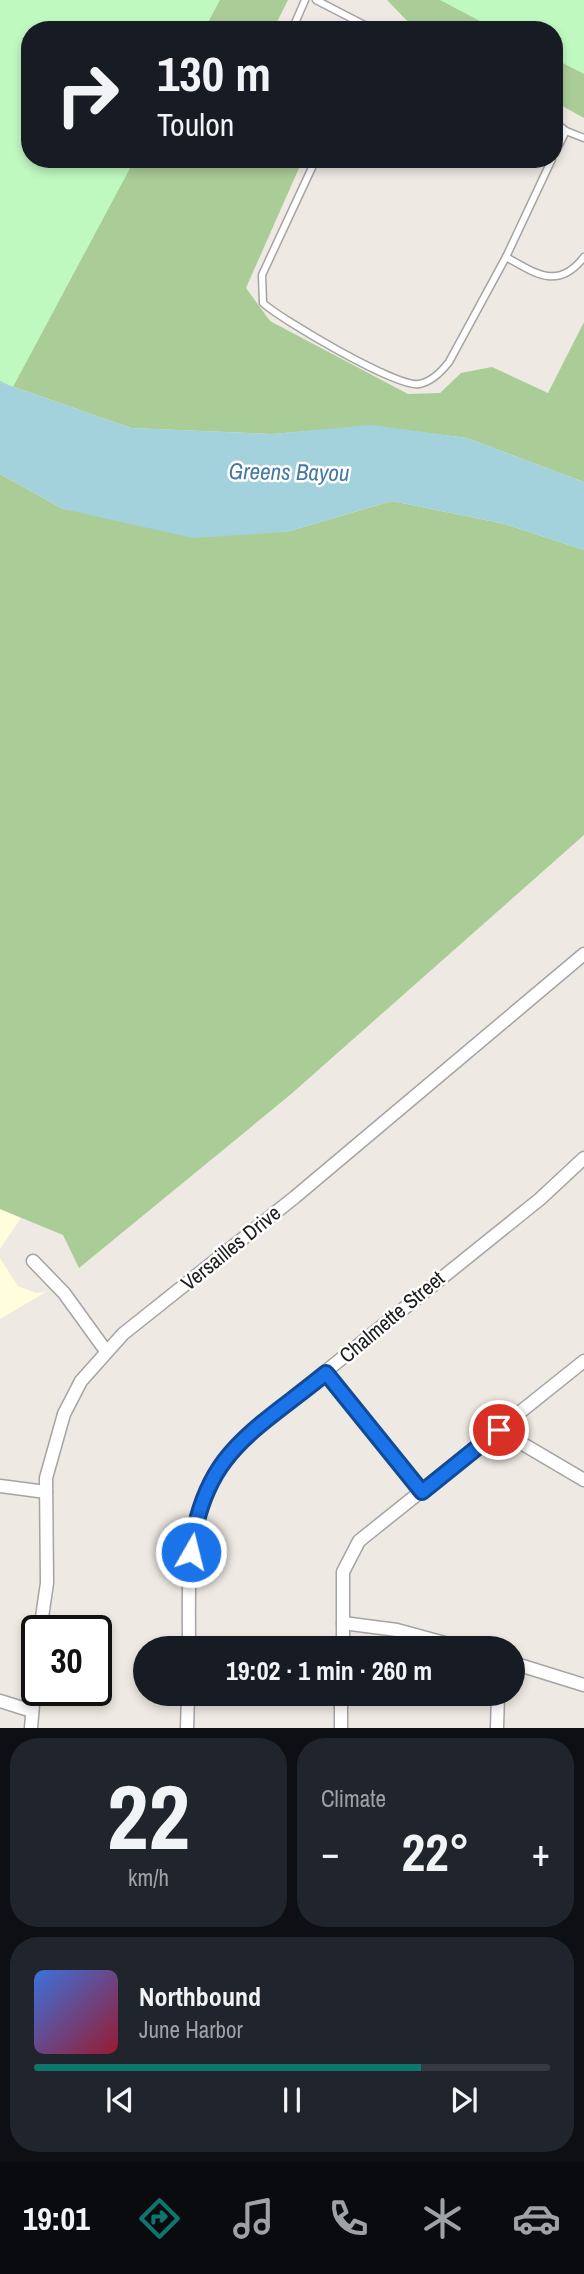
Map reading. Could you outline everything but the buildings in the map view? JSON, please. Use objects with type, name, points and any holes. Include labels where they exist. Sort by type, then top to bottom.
[{"type":"street","name":"Versailles Drive","points":[[42,1615],[47,1584],[46,1492],[54,1446],[64,1414],[81,1381],[106,1351],[430,1085],[584,954]]},
{"type":"street","name":"Chalmette Street","points":[[189,1636],[191,1552],[195,1521],[205,1492],[242,1440],[437,1282],[448,1270],[540,1199],[584,1158]]},
{"type":"street","points":[[33,1261],[64,1293],[106,1351]]},
{"type":"street","points":[[343,1636],[343,1572],[359,1541],[584,1361]]},
{"type":"street","points":[[326,1373],[422,1492]]},
{"type":"street","points":[[499,1430],[584,1480]]},
{"type":"street","points":[[0,1486],[46,1492]]},
{"type":"street","points":[[343,1623],[397,1630],[419,1636]]},
{"type":"street","points":[[525,1667],[584,1685]]},
{"type":"street","points":[[0,1701],[32,1711]]},
{"type":"street","points":[[32,1706],[32,1728]]},
{"type":"street","points":[[187,1728],[188,1706]]},
{"type":"street","points":[[341,1706],[341,1728]]},
{"type":"street","points":[[497,1728],[498,1706]]},
{"type":"lane","points":[[296,21],[305,0]]},
{"type":"lane","points":[[316,0],[357,21]]},
{"type":"lane","points":[[563,129],[584,138]]},
{"type":"lane","points":[[563,137],[566,131]]},
{"type":"lane","points":[[312,168],[262,275],[263,303],[279,318],[392,378],[419,384],[441,373],[506,257],[548,168]]},
{"type":"lane","points":[[506,257],[542,277],[563,276],[584,257]]},
{"type":"shaded area","points":[[0,1209],[21,1218],[0,1249]]},
{"type":"shaded area","points":[[0,1258],[18,1286],[36,1293],[46,1292],[0,1319]]},
{"type":"green space","points":[[0,0],[288,0],[278,21],[21,21],[21,168],[299,168],[246,288],[270,321],[408,394],[440,393],[461,373],[492,367],[548,393],[584,322],[584,482],[467,438],[371,426],[272,434],[131,428],[0,382]]},
{"type":"green space","points":[[0,0],[220,0],[209,21],[21,21],[21,168],[130,168],[13,387],[0,381]]},
{"type":"green space","points":[[387,0],[518,0],[555,21],[407,21]]},
{"type":"green space","points":[[440,0],[584,0],[584,74],[563,63],[563,21],[480,21]]},
{"type":"green space","points":[[563,25],[584,37],[584,118],[563,106]]},
{"type":"green space","points":[[0,474],[63,509],[286,532],[392,501],[505,524],[584,550],[584,835],[290,1095],[79,1268],[63,1235],[0,1209]]},
{"type":"water","name":"Greens Bayou","points":[[0,382],[131,428],[272,434],[371,425],[467,438],[584,482],[584,550],[505,524],[392,501],[286,532],[193,538],[63,509],[0,474]]},
{"type":"route","points":[[191,1552],[199,1506],[212,1478],[232,1451],[254,1429],[326,1373],[422,1492],[499,1430]]}]
